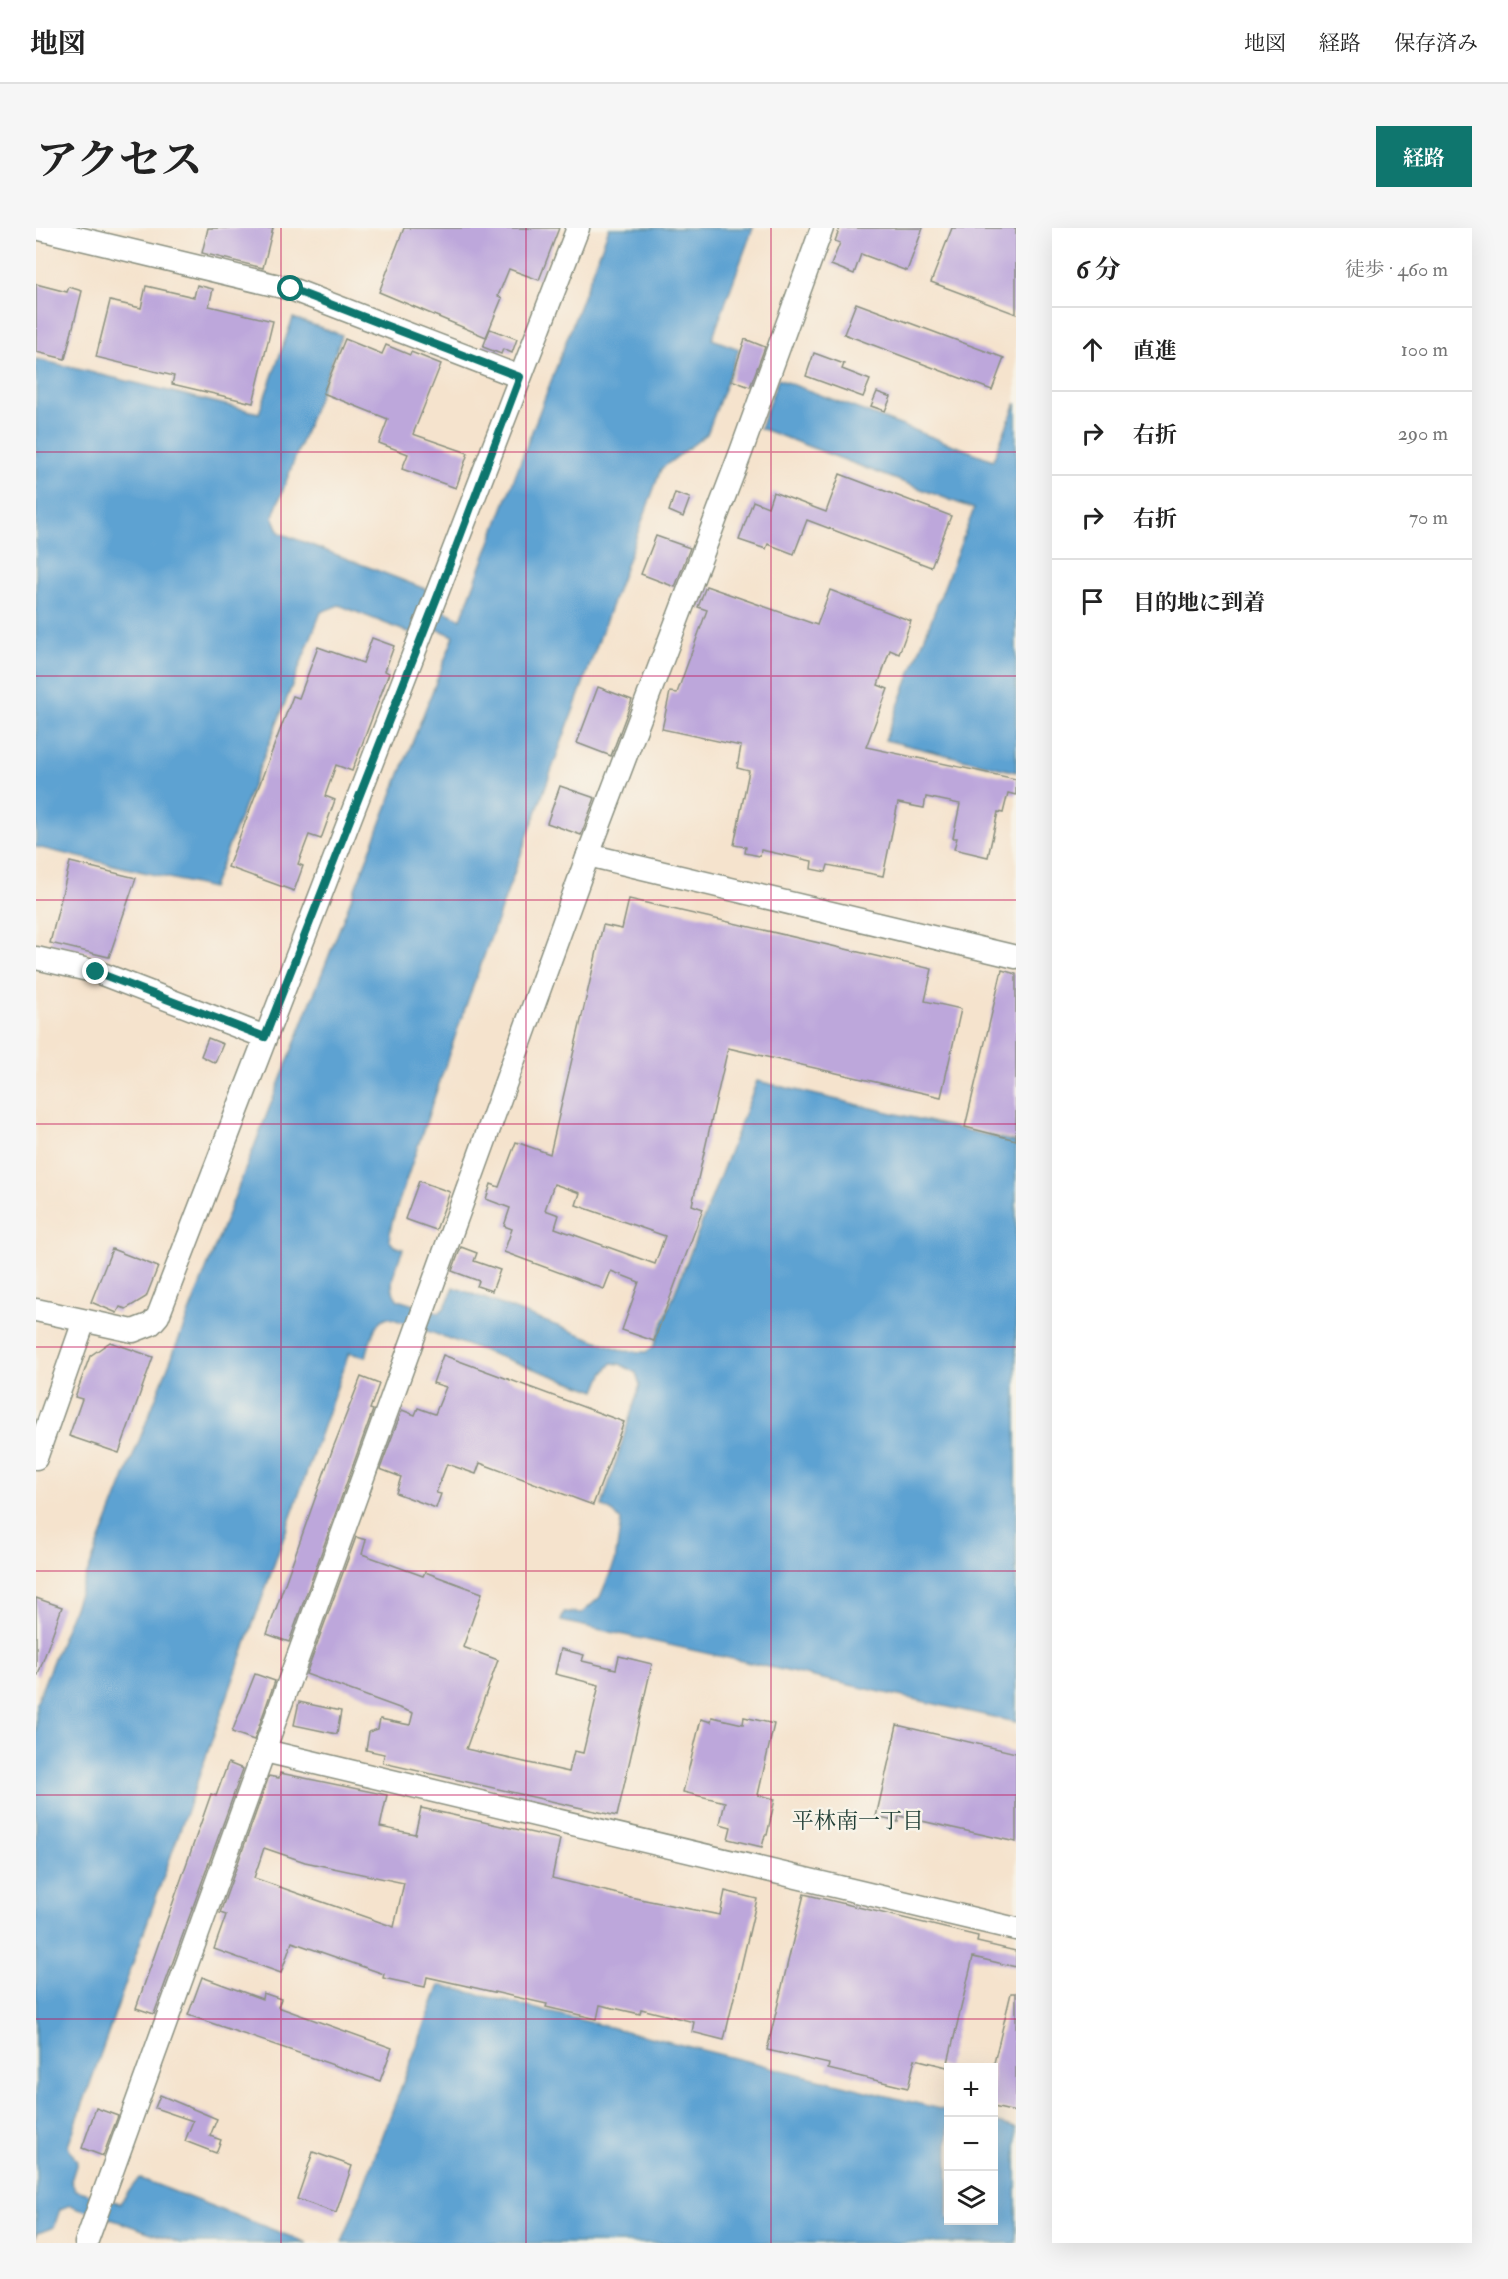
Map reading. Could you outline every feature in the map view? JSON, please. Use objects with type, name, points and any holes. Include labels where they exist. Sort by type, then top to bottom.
[{"type":"street","points":[[36,228],[291,289],[520,377]]},
{"type":"street","points":[[36,1310],[133,1331],[151,1324],[158,1316],[578,228]]},
{"type":"street","points":[[86,2243],[588,855],[741,452],[822,228]]},
{"type":"street","points":[[588,855],[1016,957]]},
{"type":"street","points":[[36,958],[96,972],[265,1037]]},
{"type":"street","points":[[36,1458],[84,1322]]},
{"type":"street","points":[[265,1751],[1016,1929]]},
{"type":"water","points":[[609,228],[753,228],[712,339],[739,349],[707,434],[661,469],[460,1022],[392,1222],[389,1240],[394,1246],[403,1249],[393,1275],[392,1288],[398,1300],[439,1313],[445,1307],[454,1287],[624,1351],[646,1352],[654,1346],[757,1081],[1016,1142],[1016,1722],[561,1621],[564,1612],[582,1613],[600,1597],[615,1562],[621,1521],[614,1513],[602,1506],[640,1385],[636,1373],[620,1364],[612,1363],[603,1374],[596,1391],[388,1317],[383,1319],[373,1334],[366,1357],[349,1353],[68,2146],[77,2162],[71,2181],[76,2190],[120,2203],[139,2178],[307,2243],[180,2243],[70,2205],[60,2209],[54,2227],[38,2233],[36,2238],[36,1704],[454,636],[440,630],[407,632],[339,605],[321,612],[212,888],[36,847],[36,359],[259,413],[293,318],[342,335],[273,516],[280,533],[425,589],[446,612],[461,619]]},
{"type":"water","points":[[778,379],[993,460],[1016,403],[1016,772],[885,740],[974,509],[760,428]]},
{"type":"water","points":[[440,1985],[944,2110],[944,2225],[998,2225],[998,2123],[1016,2128],[1016,2243],[342,2243]]},
{"type":"building","points":[[208,228],[273,228],[263,268],[202,253]]},
{"type":"building","points":[[404,228],[559,228],[539,280],[509,269],[498,296],[502,298],[486,337],[379,292]]},
{"type":"building","points":[[840,228],[923,228],[907,271],[861,254],[854,274],[831,265],[840,243],[835,241]]},
{"type":"building","points":[[952,228],[1016,228],[1016,314],[931,282]]},
{"type":"building","points":[[36,284],[67,292],[69,287],[82,291],[65,359],[36,352]]},
{"type":"building","points":[[197,285],[213,289],[209,306],[273,321],[253,403],[172,384],[174,376],[96,357],[110,301],[141,308],[146,286],[194,297]]},
{"type":"building","points":[[856,303],[1004,358],[992,390],[844,334]]},
{"type":"building","points":[[490,329],[517,339],[512,353],[503,349],[501,354],[483,347]]},
{"type":"building","points":[[345,339],[382,354],[386,345],[441,364],[413,434],[468,453],[456,488],[402,469],[408,454],[379,443],[388,419],[323,393]]},
{"type":"building","points":[[745,339],[765,347],[750,387],[731,380]]},
{"type":"building","points":[[814,353],[844,364],[842,369],[870,380],[863,397],[806,376]]},
{"type":"building","points":[[877,392],[891,397],[885,411],[871,406]]},
{"type":"building","points":[[840,474],[951,516],[931,567],[807,520],[794,554],[768,544],[766,549],[739,540],[753,501],[768,507],[773,492],[826,512]]},
{"type":"building","points":[[675,493],[690,498],[683,517],[669,511]]},
{"type":"building","points":[[656,536],[690,548],[675,587],[641,574]]},
{"type":"building","points":[[706,586],[817,625],[830,590],[911,621],[899,654],[890,650],[878,685],[888,689],[866,747],[1016,779],[1016,795],[1008,793],[1003,813],[998,812],[988,857],[954,849],[957,838],[953,838],[960,804],[926,797],[924,808],[898,803],[883,876],[828,865],[826,872],[811,869],[812,861],[761,850],[760,856],[745,853],[746,847],[734,845],[749,771],[737,768],[741,746],[662,729],[670,692],[677,693],[707,610],[698,607]]},
{"type":"building","points":[[372,638],[394,646],[385,671],[389,673],[352,771],[336,765],[325,796],[335,800],[321,839],[309,835],[298,864],[303,866],[294,891],[228,867],[293,696],[299,698],[318,647],[363,663]]},
{"type":"building","points":[[598,687],[632,700],[611,756],[577,743]]},
{"type":"building","points":[[560,786],[595,798],[581,835],[547,823]]},
{"type":"building","points":[[70,862],[136,878],[109,957],[50,943]]},
{"type":"building","points":[[629,899],[932,969],[925,1001],[961,1009],[941,1097],[728,1048],[692,1205],[703,1209],[654,1341],[622,1330],[639,1282],[611,1271],[604,1289],[504,1252],[512,1229],[504,1226],[510,1208],[486,1199],[491,1184],[499,1187],[516,1142],[550,1154],[603,925],[622,929]],"holes":[[[554,1184],[580,1193],[576,1205],[665,1236],[655,1264],[555,1228],[559,1215],[545,1210]]]},
{"type":"building","points":[[1002,970],[1016,974],[1016,1140],[965,1127]]},
{"type":"building","points":[[208,1038],[223,1044],[215,1063],[201,1056]]},
{"type":"building","points":[[419,1181],[450,1192],[436,1230],[405,1219]]},
{"type":"building","points":[[461,1247],[477,1253],[474,1261],[500,1270],[492,1291],[477,1286],[479,1281],[452,1271]]},
{"type":"building","points":[[112,1249],[158,1267],[146,1297],[126,1309],[120,1307],[117,1313],[91,1302]]},
{"type":"building","points":[[110,1342],[153,1357],[119,1453],[69,1436],[82,1399],[75,1397],[90,1356]]},
{"type":"building","points":[[443,1355],[624,1422],[593,1505],[480,1463],[476,1474],[447,1464],[436,1493],[441,1494],[436,1508],[396,1493],[401,1477],[380,1469],[402,1410],[415,1415],[418,1408],[435,1414],[446,1387],[433,1383]]},
{"type":"building","points":[[361,1377],[379,1384],[370,1409],[373,1410],[289,1642],[267,1634],[333,1448]]},
{"type":"building","points":[[356,1537],[366,1540],[362,1554],[423,1576],[425,1572],[482,1593],[463,1647],[498,1660],[466,1749],[569,1772],[574,1751],[583,1753],[599,1685],[555,1674],[561,1649],[584,1655],[582,1661],[616,1669],[619,1656],[652,1664],[617,1816],[383,1763],[384,1754],[366,1750],[369,1732],[378,1729],[380,1719],[410,1725],[413,1713],[306,1674]]},
{"type":"building","points":[[36,1598],[62,1607],[38,1675],[36,1674]]},
{"type":"building","points":[[255,1674],[275,1681],[254,1740],[232,1732]]},
{"type":"building","points":[[299,1702],[341,1711],[337,1734],[294,1725]]},
{"type":"building","points":[[712,1717],[743,1724],[744,1717],[774,1724],[758,1795],[775,1799],[762,1847],[728,1839],[731,1827],[720,1824],[725,1802],[683,1792],[701,1719],[711,1722]]},
{"type":"building","points":[[897,1725],[1016,1753],[1016,1842],[899,1816],[898,1822],[876,1817]]},
{"type":"building","points":[[228,1763],[243,1769],[154,2014],[136,2008],[211,1794],[216,1796]]},
{"type":"building","points":[[280,1773],[387,1795],[380,1827],[415,1834],[421,1808],[560,1839],[552,1878],[720,1915],[725,1891],[757,1899],[724,2040],[692,2032],[694,2022],[641,2009],[640,2014],[600,2005],[597,2019],[546,2007],[547,2004],[427,1977],[425,1987],[383,1978],[384,1974],[292,1942],[281,1973],[214,1949],[226,1915],[220,1913],[269,1776],[279,1778]],"holes":[[[264,1848],[305,1862],[404,1883],[394,1927],[254,1878]]]},
{"type":"building","points":[[804,1894],[978,1936],[977,1942],[1016,1951],[1016,1967],[973,1957],[948,2063],[944,2063],[944,2066],[915,2059],[908,2088],[828,2069],[829,2064],[767,2050]]},
{"type":"building","points":[[202,1977],[262,1999],[263,1993],[281,1999],[278,2007],[392,2048],[380,2081],[188,2015]]},
{"type":"building","points":[[1011,1993],[1016,1993],[1016,2112],[998,2108],[998,2063],[994,2063]]},
{"type":"building","points":[[160,2095],[217,2119],[210,2136],[221,2140],[216,2153],[185,2141],[193,2121],[155,2108]]},
{"type":"building","points":[[96,2108],[118,2116],[103,2156],[82,2148]]},
{"type":"building","points":[[313,2152],[352,2166],[336,2213],[297,2199]]},
{"type":"district","name":"平林南一丁目","points":[[858,1820]]},
{"type":"route","points":[[96,972],[265,1037],[440,590],[520,377],[291,289]]}]
